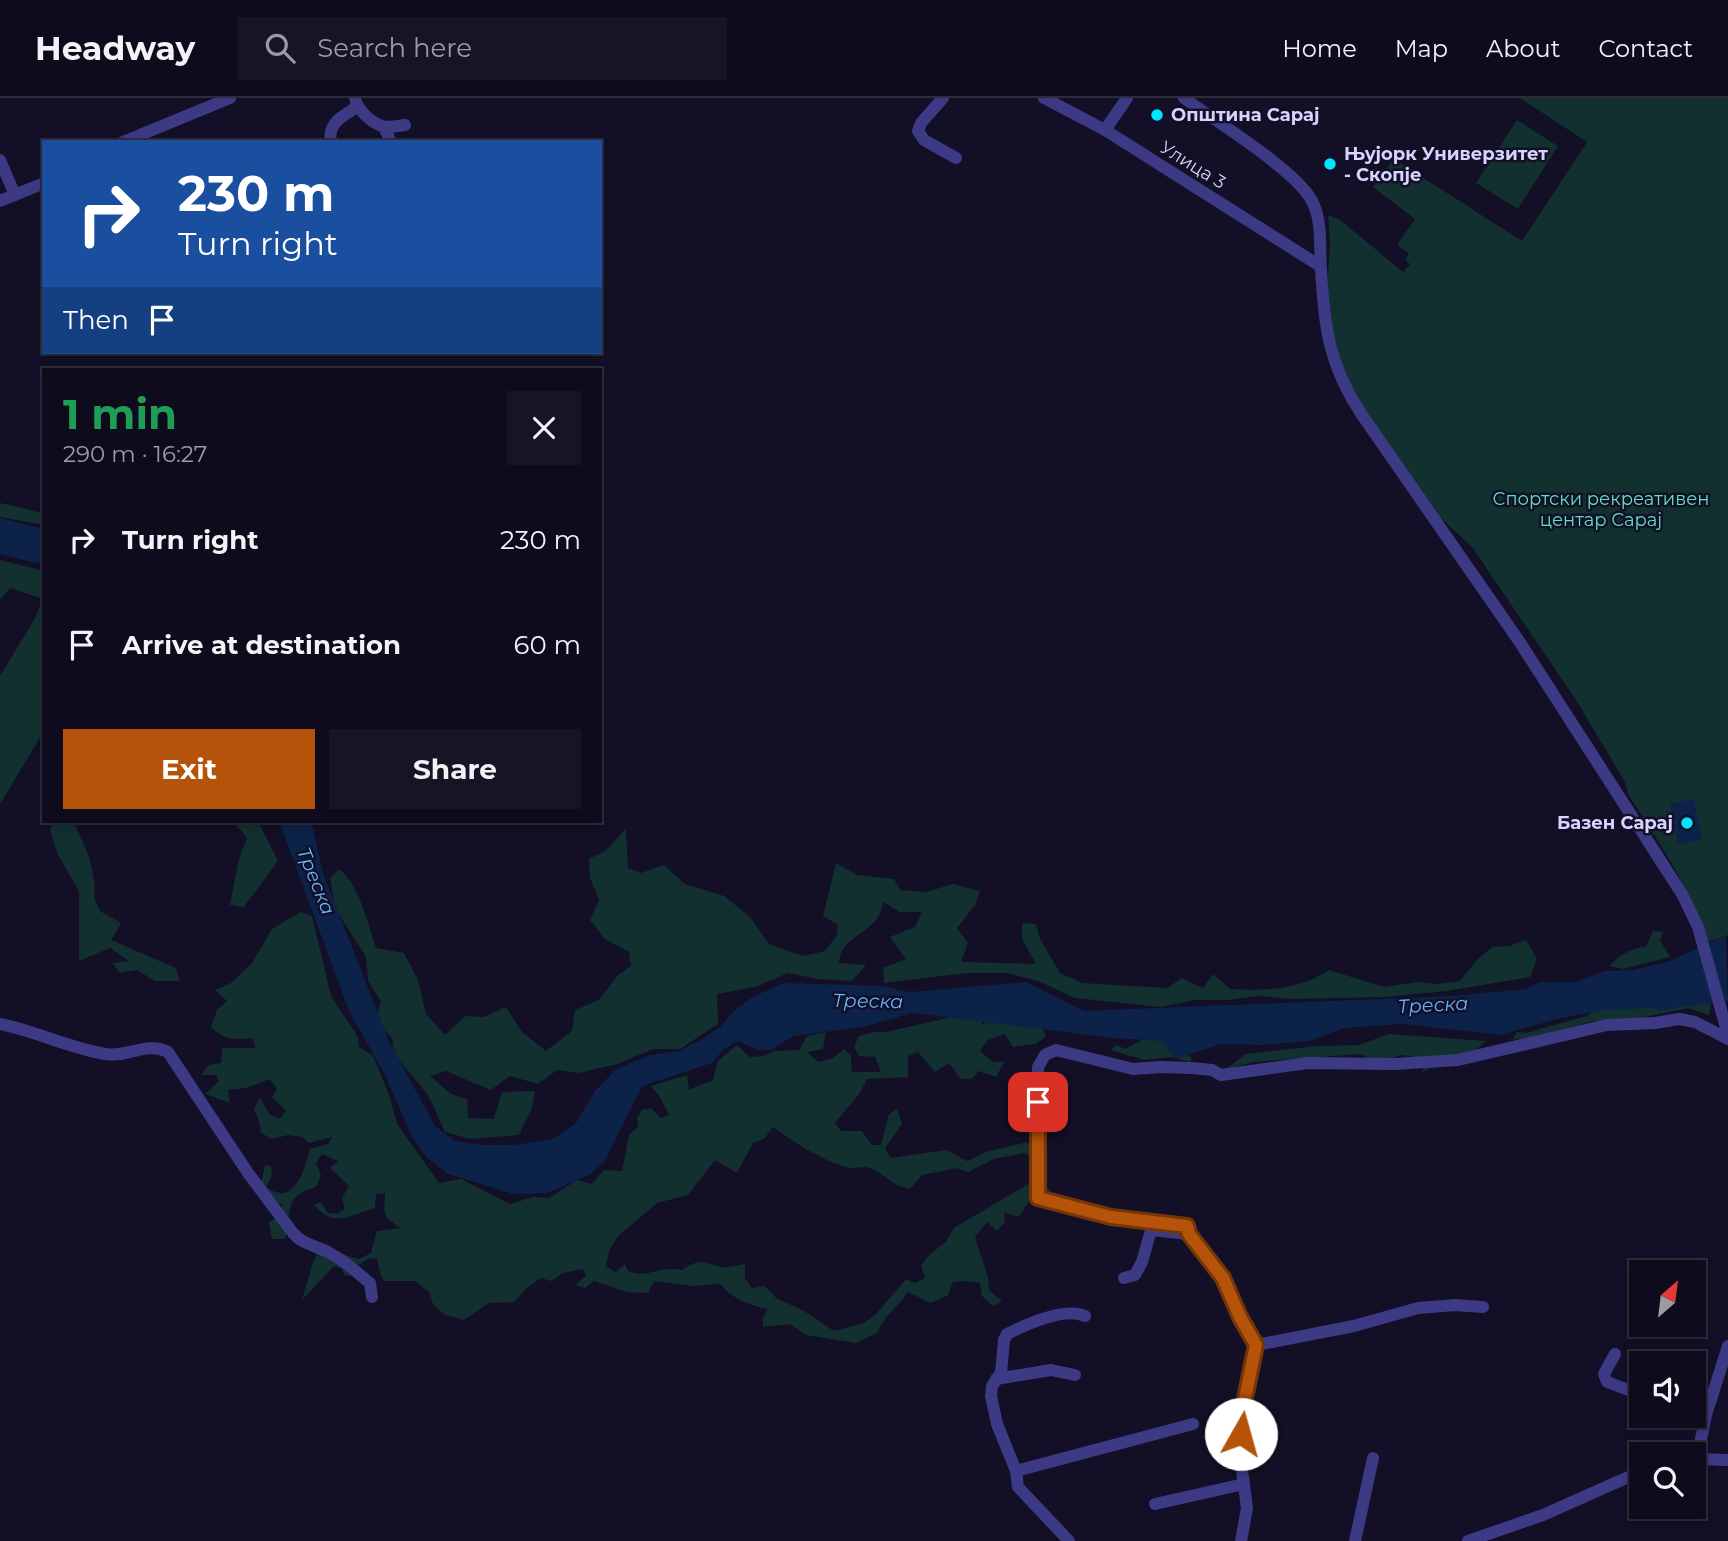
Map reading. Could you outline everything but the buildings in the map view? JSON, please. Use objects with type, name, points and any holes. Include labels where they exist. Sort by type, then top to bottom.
[{"type":"street","points":[[130,140],[230,98]]},
{"type":"street","points":[[943,98],[921,123],[918,131],[923,140],[956,158]]},
{"type":"street","name":"Улица 3","points":[[1044,98],[1105,130],[1320,266]]},
{"type":"street","points":[[1105,130],[1127,98]]},
{"type":"street","points":[[1184,98],[1298,183],[1311,199],[1319,230],[1324,325],[1329,346],[1351,399],[1551,688],[1682,894],[1698,926],[1728,1037]]},
{"type":"street","points":[[330,140],[329,134],[332,126],[356,102],[374,122],[384,127],[405,125]]},
{"type":"street","points":[[384,127],[390,140]]},
{"type":"street","points":[[0,160],[15,195]]},
{"type":"street","points":[[0,201],[42,184]]},
{"type":"street","points":[[1241,1541],[1247,1508],[1240,1455],[1242,1413],[1256,1345],[1223,1278],[1189,1234],[1187,1226],[1111,1217],[1038,1198],[1038,1067],[1045,1055],[1056,1050],[1133,1069],[1191,1068],[1212,1070],[1221,1074],[1308,1063],[1394,1064],[1458,1060],[1607,1025],[1679,1019],[1695,1022],[1728,1037]]},
{"type":"street","points":[[0,1024],[106,1054],[127,1054],[159,1047],[168,1052],[248,1173],[293,1233],[300,1241],[331,1253],[345,1262],[370,1283],[372,1297]]},
{"type":"street","points":[[1124,1278],[1135,1275],[1139,1269],[1151,1230],[1189,1234]]},
{"type":"street","points":[[1256,1345],[1354,1325],[1418,1308],[1455,1305],[1483,1307]]},
{"type":"street","points":[[1069,1541],[1018,1487],[1016,1471],[997,1424],[990,1396],[1000,1373],[1007,1334],[1062,1314],[1076,1312],[1085,1316]]},
{"type":"street","points":[[1706,1399],[1728,1346]]},
{"type":"street","points":[[1615,1354],[1604,1374],[1607,1382],[1629,1390]]},
{"type":"street","points":[[996,1379],[1051,1370],[1075,1375]]},
{"type":"street","points":[[1016,1471],[1193,1423]]},
{"type":"street","points":[[1354,1541],[1373,1458]]},
{"type":"street","points":[[1706,1459],[1728,1460]]},
{"type":"street","points":[[1468,1541],[1543,1515],[1629,1477]]},
{"type":"street","points":[[1154,1504],[1244,1484]]},
{"type":"green space","name":"Спортски рекреативен центар Сарај","points":[[1520,98],[1728,98],[1728,935],[1708,942],[1693,902],[1628,794],[1625,782],[1578,703],[1472,547],[1431,509],[1344,378],[1326,310],[1330,243],[1328,215],[1340,220],[1403,272],[1410,264],[1405,260],[1409,254],[1397,245],[1415,219],[1373,187],[1394,159],[1522,241],[1587,142]]},
{"type":"green space","points":[[1517,120],[1558,146],[1518,209],[1476,183]]},
{"type":"green space","points":[[0,503],[42,513],[42,525],[0,517]]},
{"type":"green space","points":[[0,560],[42,570],[42,599],[10,588],[0,600]]},
{"type":"green space","points":[[42,601],[42,734],[0,804],[0,676],[34,620]]},
{"type":"green space","points":[[54,823],[74,823],[89,856],[95,885],[94,897],[100,911],[121,923],[111,940],[176,968],[180,981],[155,981],[137,970],[120,973],[112,963],[129,961],[110,948],[79,961],[79,891],[57,853],[50,829]]},
{"type":"green space","points":[[235,823],[259,823],[278,861],[244,907],[230,905],[239,859],[247,838]]},
{"type":"green space","points":[[626,829],[628,868],[641,873],[664,865],[685,884],[724,896],[750,917],[769,944],[803,956],[825,951],[837,935],[838,925],[823,916],[836,863],[857,875],[894,879],[900,890],[926,892],[953,884],[980,891],[975,905],[957,928],[968,943],[961,962],[1036,964],[1022,939],[1022,923],[1036,924],[1040,939],[1060,973],[1082,983],[1167,988],[1182,978],[1203,988],[1213,974],[1230,989],[1256,990],[1282,988],[1306,982],[1329,970],[1384,987],[1418,982],[1437,984],[1460,981],[1492,947],[1509,946],[1526,940],[1537,959],[1530,977],[1446,991],[1385,997],[1291,999],[1259,996],[1195,1000],[1160,1007],[1075,998],[1038,981],[1008,973],[967,973],[884,983],[883,968],[906,959],[890,937],[915,927],[922,912],[899,912],[884,902],[877,919],[848,943],[841,955],[839,963],[866,965],[852,981],[818,979],[788,973],[755,987],[717,994],[718,1024],[680,1049],[653,1049],[617,1064],[579,1073],[557,1070],[538,1084],[510,1076],[491,1090],[446,1071],[430,1076],[451,1094],[467,1099],[468,1118],[494,1119],[502,1092],[535,1091],[532,1108],[519,1135],[470,1139],[445,1132],[428,1095],[394,1054],[392,1038],[375,1020],[381,1002],[368,980],[366,957],[335,908],[330,878],[339,869],[352,884],[376,948],[404,953],[418,980],[426,1014],[445,1035],[465,1016],[484,1017],[506,1007],[522,1032],[546,1051],[572,1031],[575,1010],[599,1000],[618,975],[631,966],[629,952],[605,939],[590,920],[599,900],[590,878],[589,859],[605,851]]},
{"type":"green space","points":[[300,912],[312,916],[331,996],[358,1037],[359,1047],[373,1056],[390,1097],[397,1124],[439,1183],[461,1179],[510,1204],[533,1197],[549,1198],[577,1180],[592,1184],[604,1170],[622,1171],[629,1135],[638,1127],[637,1118],[642,1110],[651,1108],[661,1118],[669,1115],[651,1086],[687,1075],[689,1090],[713,1080],[718,1061],[737,1045],[750,1057],[763,1056],[775,1051],[799,1050],[807,1036],[826,1032],[823,1049],[807,1052],[818,1062],[833,1058],[844,1049],[851,1056],[852,1072],[881,1072],[875,1057],[859,1056],[854,1047],[859,1036],[943,1019],[969,1010],[983,1024],[1004,1013],[1038,1019],[1046,1036],[1036,1044],[1013,1047],[1005,1034],[988,1040],[980,1051],[993,1062],[1004,1062],[996,1077],[979,1071],[971,1079],[961,1079],[949,1063],[935,1072],[918,1052],[908,1056],[908,1077],[867,1079],[860,1093],[835,1123],[841,1131],[862,1131],[872,1145],[881,1145],[889,1114],[897,1109],[902,1124],[885,1148],[891,1158],[946,1150],[967,1161],[986,1152],[1027,1142],[1036,1158],[1024,1153],[994,1159],[968,1172],[957,1168],[922,1175],[910,1189],[899,1186],[872,1169],[848,1168],[836,1164],[773,1127],[764,1139],[753,1143],[737,1173],[715,1160],[688,1195],[657,1203],[618,1236],[609,1251],[606,1267],[616,1272],[625,1264],[628,1271],[642,1274],[667,1269],[682,1270],[698,1262],[724,1267],[745,1264],[745,1278],[752,1288],[765,1286],[776,1298],[804,1311],[834,1331],[864,1323],[876,1314],[906,1279],[915,1283],[925,1278],[921,1266],[930,1254],[946,1242],[954,1228],[1030,1183],[1045,1183],[1052,1194],[1049,1204],[1035,1192],[1019,1217],[1004,1212],[1005,1222],[997,1231],[987,1222],[975,1237],[989,1290],[1002,1301],[993,1306],[982,1296],[980,1283],[965,1281],[953,1282],[948,1295],[931,1303],[908,1292],[877,1333],[856,1343],[806,1335],[790,1324],[763,1327],[763,1318],[768,1309],[742,1301],[720,1284],[693,1286],[654,1281],[648,1293],[627,1292],[594,1281],[585,1288],[575,1285],[586,1276],[583,1269],[563,1273],[551,1281],[541,1278],[514,1302],[489,1303],[464,1320],[443,1314],[433,1304],[429,1292],[415,1281],[384,1281],[377,1259],[370,1258],[358,1265],[347,1258],[359,1277],[344,1275],[342,1269],[334,1266],[302,1300],[320,1248],[359,1259],[371,1253],[377,1231],[401,1228],[385,1214],[385,1193],[376,1194],[375,1208],[343,1218],[329,1217],[314,1205],[320,1202],[328,1213],[338,1214],[345,1209],[342,1198],[349,1186],[330,1168],[338,1161],[322,1154],[316,1163],[321,1175],[316,1187],[305,1191],[293,1201],[285,1239],[272,1239],[269,1222],[278,1217],[283,1205],[269,1198],[261,1182],[265,1165],[271,1166],[272,1176],[266,1188],[280,1193],[289,1191],[301,1175],[309,1149],[328,1144],[332,1137],[308,1143],[303,1137],[288,1135],[272,1139],[261,1133],[254,1109],[260,1098],[270,1115],[280,1119],[286,1111],[272,1097],[277,1089],[270,1079],[246,1088],[228,1090],[230,1103],[205,1094],[219,1081],[216,1075],[201,1075],[208,1065],[221,1063],[222,1048],[256,1048],[252,1038],[230,1038],[211,1027],[217,1010],[227,1001],[215,990],[231,983],[252,963],[272,929]]},
{"type":"green space","points":[[1653,931],[1663,932],[1660,940],[1670,957],[1623,969],[1610,966],[1626,953],[1646,946]]},
{"type":"green space","points":[[1711,1003],[1709,1015],[1688,1008],[1630,1020],[1594,1021],[1530,1038],[1506,1040],[1513,1039],[1517,1032],[1525,1033],[1587,1016],[1601,1005],[1667,1007]]},
{"type":"green space","points":[[1389,1034],[1486,1041],[1475,1051],[1440,1061],[1423,1072],[1423,1058],[1401,1055],[1377,1063],[1361,1054],[1254,1062],[1226,1069],[1246,1054],[1317,1046],[1359,1045]]},
{"type":"green space","points":[[1161,1036],[1192,1058],[1190,1062],[1171,1057],[1144,1060],[1111,1050],[1117,1045],[1125,1049],[1142,1040]]},
{"type":"water","points":[[0,518],[42,528],[42,564],[0,554]]},
{"type":"water","points":[[1694,799],[1702,840],[1678,844],[1670,804]]},
{"type":"water","name":"Треска","points":[[280,823],[311,823],[324,876],[389,1041],[435,1126],[455,1141],[482,1145],[514,1145],[553,1139],[576,1123],[595,1091],[615,1070],[650,1055],[679,1051],[697,1042],[719,1028],[734,1011],[754,996],[785,983],[881,986],[910,992],[1026,982],[1084,1011],[1453,996],[1525,989],[1540,982],[1576,982],[1604,971],[1633,970],[1670,961],[1726,935],[1728,1001],[1660,1010],[1605,1010],[1561,1018],[1500,1035],[1402,1024],[1344,1028],[1310,1041],[1261,1045],[1221,1044],[1175,1059],[1163,1041],[1113,1038],[912,1013],[864,1027],[793,1036],[771,1050],[758,1050],[738,1041],[724,1049],[712,1063],[642,1086],[604,1162],[591,1174],[547,1193],[513,1194],[448,1174],[427,1158],[412,1137],[385,1075],[349,1011]]},
{"type":"place","name":"Општина Сарај","points":[[1157,115]]},
{"type":"place","name":"Њујорк Универзитет - Скопје","points":[[1330,164]]},
{"type":"place","name":"Базен Сарај","points":[[1687,823]]},
{"type":"route","points":[[1038,1102],[1038,1198],[1111,1217],[1187,1226],[1189,1234],[1223,1278],[1256,1345],[1242,1413],[1241,1434]]}]
